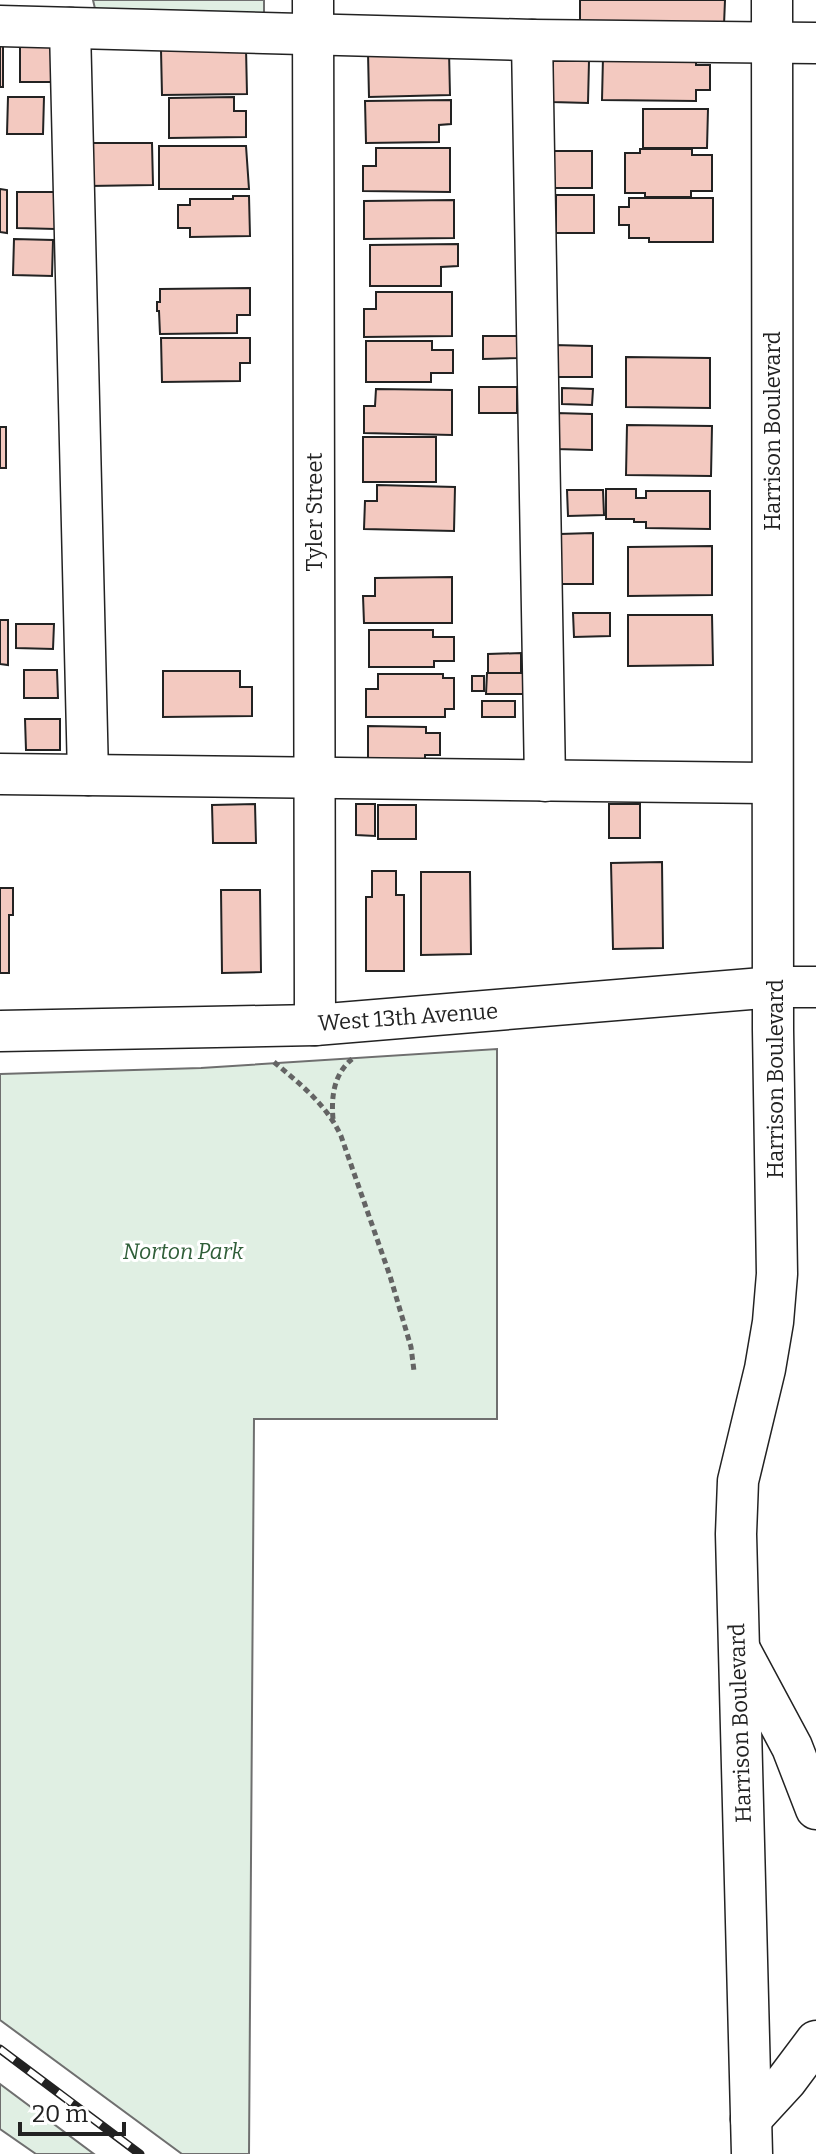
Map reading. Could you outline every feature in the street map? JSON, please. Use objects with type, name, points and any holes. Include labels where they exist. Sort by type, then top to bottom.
[{"type":"street","name":"Harrison Boulevard","points":[[752,2136],[736,1534],[738,1481],[765,1369],[777,1274],[772,783],[772,0]]},
{"type":"street","points":[[0,26],[80,19],[313,17],[532,40],[816,43]]},
{"type":"street","name":"Tyler Street","points":[[313,17],[315,1025]]},
{"type":"street","points":[[80,19],[88,775]]},
{"type":"street","points":[[532,40],[545,781]]},
{"type":"street","points":[[0,774],[772,783]]},
{"type":"street","name":"West 13th Avenue","points":[[0,1031],[315,1025],[774,987],[816,987]]},
{"type":"street","points":[[738,1646],[792,1747],[816,1809]]},
{"type":"street","points":[[752,2136],[786,2081],[816,2041]]},
{"type":"path","points":[[333,1120],[336,1080],[354,1058]]},
{"type":"path","points":[[274,1062],[307,1091],[333,1120],[390,1276],[411,1347],[414,1371]]},
{"type":"green space","points":[[93,0],[264,0],[264,22],[96,13]]},
{"type":"green space","name":"Norton Park","points":[[497,1049],[497,1419],[254,1419],[249,2154],[182,2154],[0,2020],[0,1074],[201,1068]]},
{"type":"green space","points":[[0,2084],[94,2154],[36,2154],[0,2129]]},
{"type":"building","points":[[580,0],[725,0],[724,25],[580,23]]},
{"type":"building","points":[[0,44],[3,44],[3,87],[0,87]]},
{"type":"building","points":[[20,47],[51,47],[52,82],[20,82]]},
{"type":"building","points":[[246,48],[247,94],[162,95],[161,50]]},
{"type":"building","points":[[449,51],[450,95],[369,97],[368,53]]},
{"type":"building","points":[[603,57],[696,58],[696,65],[710,65],[710,90],[696,90],[696,101],[602,100]]},
{"type":"building","points":[[553,61],[589,61],[588,103],[552,102]]},
{"type":"building","points":[[8,97],[44,97],[43,134],[7,134]]},
{"type":"building","points":[[234,97],[234,111],[246,111],[246,137],[169,138],[169,98]]},
{"type":"building","points":[[451,100],[451,124],[439,125],[439,142],[366,143],[365,101]]},
{"type":"building","points":[[643,109],[708,109],[707,148],[643,148]]},
{"type":"building","points":[[88,143],[152,143],[153,185],[89,186]]},
{"type":"building","points":[[159,146],[246,146],[249,189],[159,189]]},
{"type":"building","points":[[376,148],[450,148],[450,192],[363,191],[363,166],[376,166]]},
{"type":"building","points":[[640,149],[692,149],[692,155],[712,155],[712,191],[691,191],[691,197],[645,197],[645,193],[625,193],[625,153],[640,153]]},
{"type":"building","points":[[554,151],[592,151],[592,188],[553,188]]},
{"type":"building","points":[[0,189],[7,190],[7,233],[0,232]]},
{"type":"building","points":[[17,192],[55,192],[55,229],[17,228]]},
{"type":"building","points":[[556,195],[594,195],[594,233],[556,233]]},
{"type":"building","points":[[233,196],[249,196],[250,236],[190,237],[190,228],[178,228],[178,205],[190,205],[190,199],[233,199]]},
{"type":"building","points":[[629,198],[713,198],[713,242],[649,242],[649,238],[629,238],[629,225],[619,225],[619,207],[629,207]]},
{"type":"building","points":[[454,200],[454,238],[364,239],[364,201]]},
{"type":"building","points":[[14,239],[53,240],[52,276],[13,275]]},
{"type":"building","points":[[458,244],[458,266],[441,267],[441,286],[370,286],[370,245]]},
{"type":"building","points":[[250,288],[250,315],[237,315],[237,333],[160,334],[157,302],[160,302],[160,289]]},
{"type":"building","points":[[376,292],[452,292],[452,336],[364,337],[364,309],[376,309]]},
{"type":"building","points":[[483,336],[518,336],[519,358],[483,359]]},
{"type":"building","points":[[161,338],[250,338],[250,363],[240,363],[240,381],[162,382]]},
{"type":"building","points":[[366,341],[432,341],[432,350],[453,350],[453,373],[431,373],[431,382],[366,382]]},
{"type":"building","points":[[554,345],[592,346],[592,377],[554,377]]},
{"type":"building","points":[[626,357],[710,358],[710,408],[626,407]]},
{"type":"building","points":[[479,387],[517,387],[517,413],[479,413]]},
{"type":"building","points":[[562,388],[593,389],[592,405],[562,404]]},
{"type":"building","points":[[376,389],[452,390],[452,435],[364,433],[364,406],[375,406]]},
{"type":"building","points":[[556,413],[592,414],[592,450],[556,449]]},
{"type":"building","points":[[627,425],[712,426],[711,476],[626,475]]},
{"type":"building","points":[[0,427],[6,427],[6,468],[0,468]]},
{"type":"building","points":[[363,437],[436,437],[436,482],[363,482]]},
{"type":"building","points":[[377,485],[455,487],[454,531],[364,529],[365,501],[377,501]]},
{"type":"building","points":[[606,489],[636,489],[636,498],[646,498],[646,491],[710,491],[710,529],[646,528],[646,522],[634,522],[634,519],[606,519]]},
{"type":"building","points":[[567,490],[603,490],[604,515],[568,516]]},
{"type":"building","points":[[593,533],[593,584],[560,584],[560,534]]},
{"type":"building","points":[[712,546],[712,595],[628,596],[628,547]]},
{"type":"building","points":[[452,577],[452,623],[364,623],[363,596],[375,596],[375,578]]},
{"type":"building","points":[[573,613],[610,613],[610,636],[574,637]]},
{"type":"building","points":[[628,615],[712,615],[713,665],[628,666]]},
{"type":"building","points":[[0,620],[8,620],[8,665],[0,664]]},
{"type":"building","points":[[16,624],[54,624],[53,649],[16,648]]},
{"type":"building","points":[[369,630],[433,630],[433,637],[454,637],[454,661],[434,661],[434,667],[369,667]]},
{"type":"building","points":[[521,653],[521,673],[488,673],[488,654]]},
{"type":"building","points":[[24,670],[57,670],[58,698],[24,698]]},
{"type":"building","points":[[163,671],[240,671],[240,687],[252,687],[252,716],[163,717]]},
{"type":"building","points":[[487,673],[523,673],[523,694],[486,694]]},
{"type":"building","points":[[378,674],[443,674],[443,678],[454,678],[454,709],[445,709],[445,717],[366,717],[366,689],[378,689]]},
{"type":"building","points":[[472,676],[484,676],[484,691],[472,691]]},
{"type":"building","points":[[482,701],[515,701],[515,717],[482,717]]},
{"type":"building","points":[[25,719],[60,719],[60,750],[26,750]]},
{"type":"building","points":[[368,726],[426,727],[426,733],[440,733],[440,755],[425,755],[425,760],[368,760]]},
{"type":"building","points":[[255,804],[256,843],[213,843],[212,805]]},
{"type":"building","points":[[356,804],[375,804],[375,836],[356,835]]},
{"type":"building","points":[[609,804],[640,804],[640,838],[609,838]]},
{"type":"building","points":[[378,805],[416,805],[416,839],[378,839]]},
{"type":"building","points":[[662,862],[663,948],[613,949],[611,863]]},
{"type":"building","points":[[372,871],[396,871],[396,895],[404,895],[404,971],[366,971],[366,897],[372,897]]},
{"type":"building","points":[[421,872],[470,872],[471,954],[421,955]]},
{"type":"building","points":[[0,888],[13,888],[13,915],[9,915],[9,973],[0,973]]},
{"type":"building","points":[[221,890],[260,890],[261,972],[222,973]]},
{"type":"railway","points":[[0,2049],[140,2154]]}]
